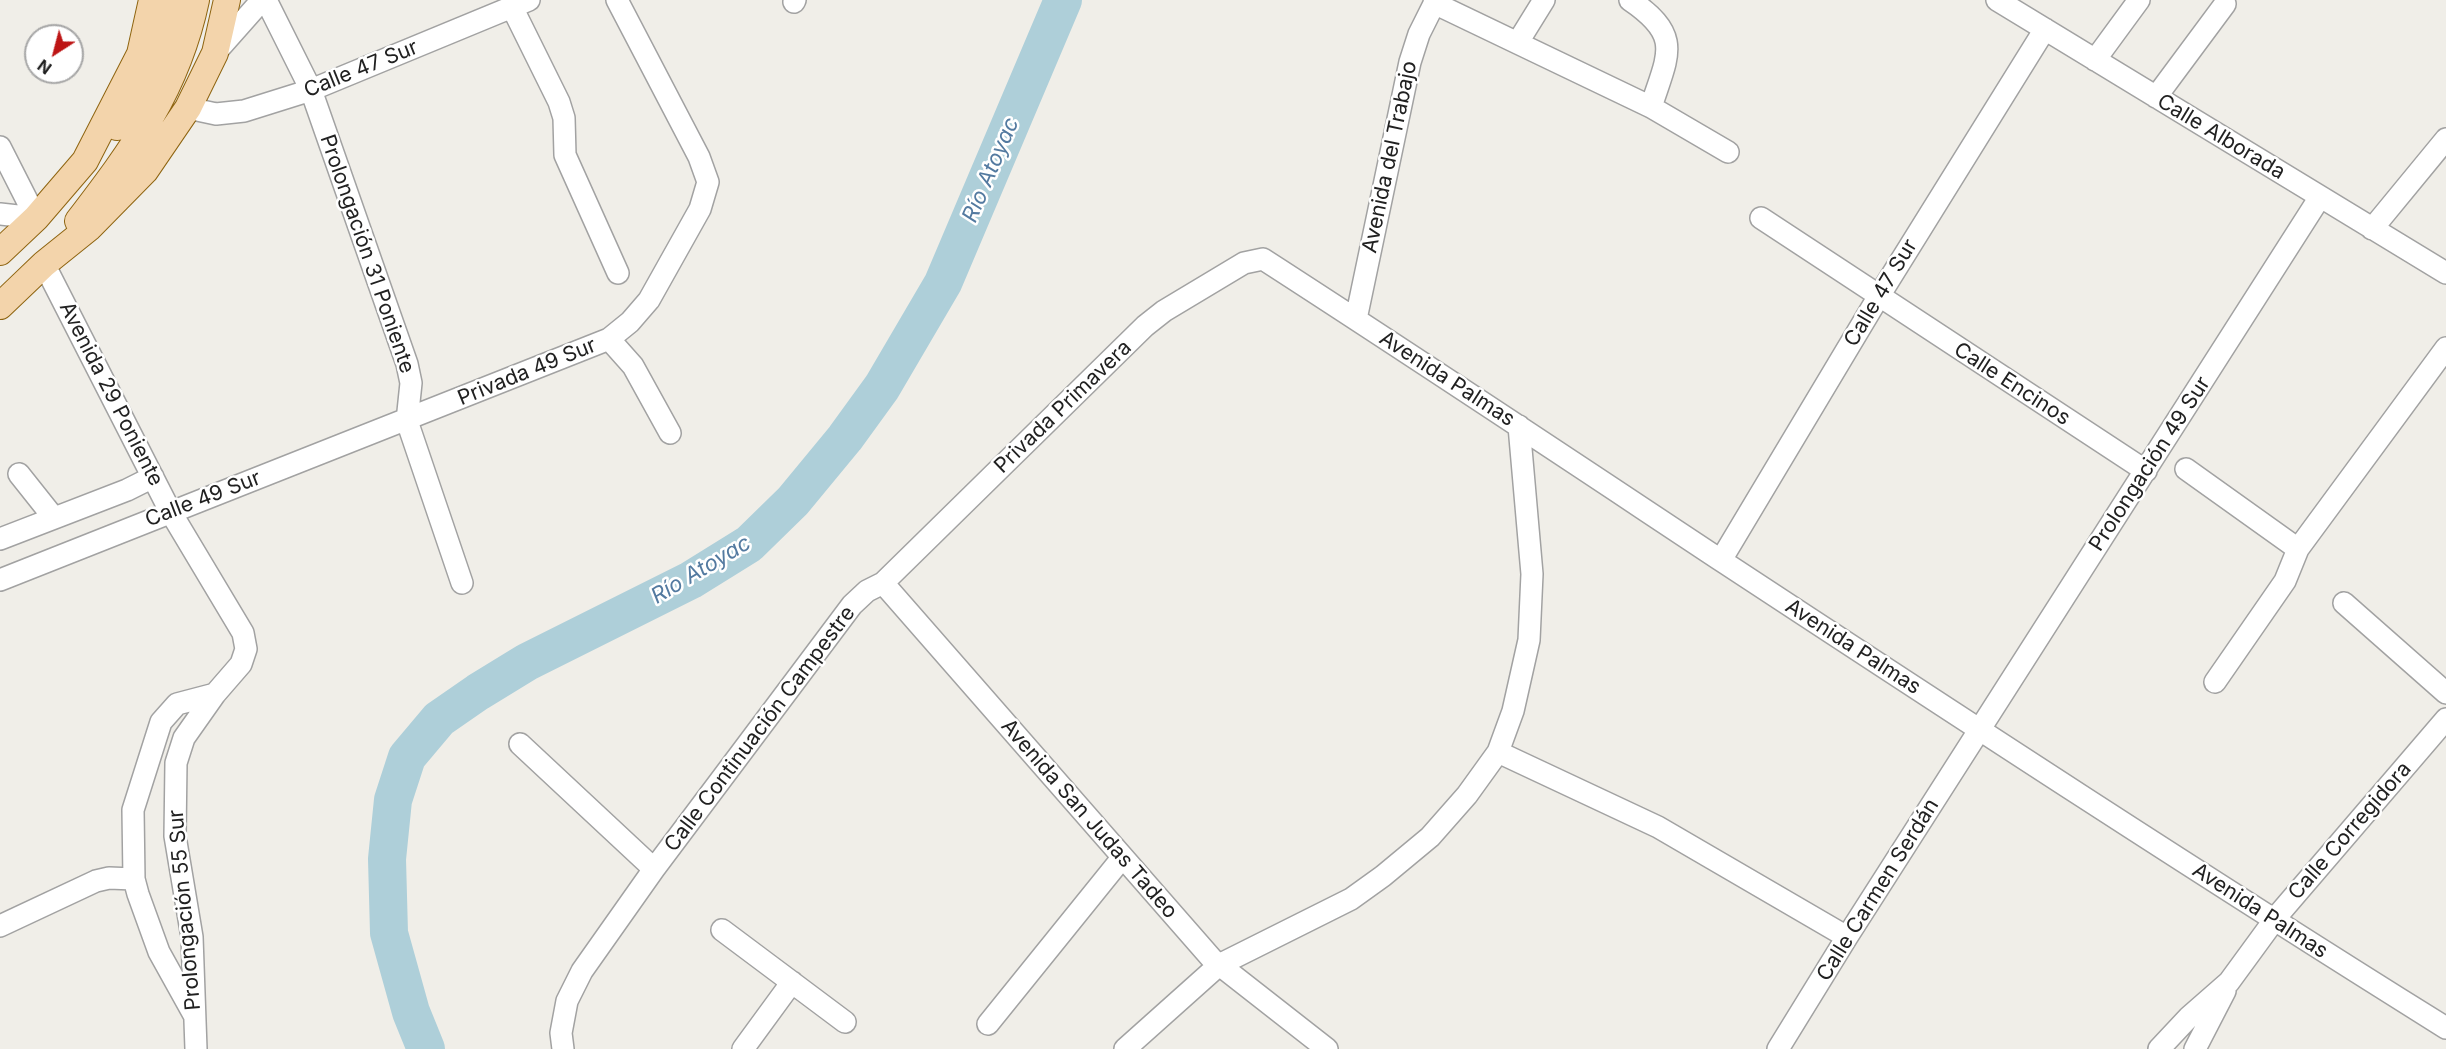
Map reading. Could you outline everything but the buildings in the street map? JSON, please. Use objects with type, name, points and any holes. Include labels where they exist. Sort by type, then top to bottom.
[{"type":"main road","points":[[85,161],[140,54],[153,0]]},
{"type":"main road","points":[[0,252],[36,218],[128,115],[145,87],[177,17],[196,0]]},
{"type":"main road","points":[[0,306],[44,264],[90,227],[145,171],[188,108],[215,53],[227,0]]},
{"type":"main road","points":[[44,264],[152,119],[178,65],[177,17]]},
{"type":"street","points":[[215,53],[264,0]]},
{"type":"street","name":"Prolongación 31 Poniente","points":[[264,0],[311,90],[406,363],[411,383],[407,421],[462,583]]},
{"type":"street","points":[[609,339],[630,322],[649,300],[700,209],[708,182],[699,157],[616,0]]},
{"type":"street","points":[[1518,42],[1544,0]]},
{"type":"street","points":[[1630,0],[1651,14],[1666,37],[1667,58],[1651,107]]},
{"type":"street","name":"Calle Alborada","points":[[1997,0],[2446,273]]},
{"type":"street","points":[[2095,60],[2139,0]]},
{"type":"street","points":[[1435,2],[1651,107],[1728,152]]},
{"type":"street","name":"Avenida del Trabajo","points":[[1356,319],[1410,62],[1419,34],[1435,2]]},
{"type":"street","points":[[520,4],[564,118],[564,154],[618,273]]},
{"type":"street","name":"Calle 47 Sur","points":[[188,108],[216,114],[244,111],[311,90],[520,4]]},
{"type":"street","points":[[2156,97],[2225,4]]},
{"type":"street","name":"Calle 47 Sur","points":[[1721,560],[1879,296],[2044,29]]},
{"type":"street","points":[[2372,229],[2446,139]]},
{"type":"street","points":[[0,147],[36,218]]},
{"type":"street","name":"Prolongación 49 Sur","points":[[1980,731],[2320,197]]},
{"type":"street","points":[[0,214],[36,218]]},
{"type":"street","name":"Calle Encinos","points":[[1761,218],[2146,471]]},
{"type":"street","name":"Avenida Palmas","points":[[1263,259],[1980,731],[2274,921],[2446,1028]]},
{"type":"street","name":"Privada Primavera","points":[[875,587],[1145,326],[1164,311],[1244,263],[1263,259]]},
{"type":"street","name":"Avenida 29 Poniente","points":[[44,264],[170,511],[243,633],[246,649]]},
{"type":"street","name":"Privada 49 Sur","points":[[407,421],[609,339],[633,366],[670,433]]},
{"type":"street","points":[[2215,682],[2285,581],[2298,549],[2446,348]]},
{"type":"street","name":"Calle 49 Sur","points":[[0,580],[170,511],[407,421]]},
{"type":"street","points":[[1125,1049],[1219,965],[1351,899],[1383,876],[1430,837],[1467,795],[1498,752],[1513,711],[1529,640],[1532,574],[1519,426]]},
{"type":"street","points":[[2186,469],[2298,549]]},
{"type":"street","points":[[19,474],[54,518]]},
{"type":"street","points":[[0,539],[128,490],[153,477]]},
{"type":"street","name":"Avenida San Judas Tadeo","points":[[875,587],[1219,965],[1327,1049]]},
{"type":"street","name":"Calle Continuación Campestre","points":[[563,1049],[561,1033],[567,1001],[582,970],[654,869],[852,605],[875,587]]},
{"type":"street","points":[[2344,603],[2446,693]]},
{"type":"street","name":"Prolongación 55 Sur","points":[[196,1049],[192,937],[175,836],[176,763],[184,738],[214,694],[241,664],[246,649]]},
{"type":"street","points":[[195,1018],[159,952],[134,879],[133,810],[161,722],[177,704],[214,694]]},
{"type":"street","name":"Calle Corregidora","points":[[2159,1049],[2229,982],[2274,921],[2446,719]]},
{"type":"street","name":"Calle Carmen Serdán","points":[[1778,1049],[1847,937],[1980,731]]},
{"type":"street","name":"Calle Continuación Campestre","points":[[520,744],[654,869]]},
{"type":"street","points":[[1498,752],[1658,827],[1847,937]]},
{"type":"street","points":[[988,1024],[1122,858]]},
{"type":"street","points":[[2,919],[96,881],[109,878],[134,879]]},
{"type":"street","points":[[722,930],[845,1022]]},
{"type":"street","points":[[743,1049],[792,982]]},
{"type":"street","points":[[2195,1049],[2229,982]]},
{"type":"waterway","name":"Río Atoyac","points":[[426,1049],[411,1012],[389,933],[387,859],[393,800],[407,757],[439,719],[478,692],[527,662],[691,580],[749,544],[793,501],[845,438],[882,387],[943,283],[1063,0]]}]
